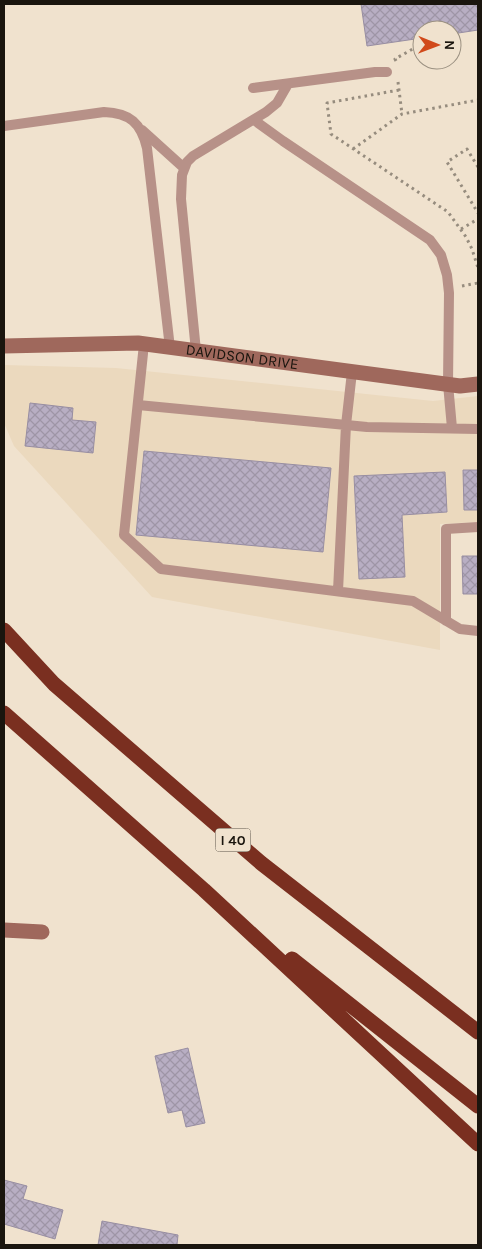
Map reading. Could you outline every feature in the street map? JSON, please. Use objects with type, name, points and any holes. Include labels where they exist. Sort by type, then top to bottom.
[{"type":"highway","name":"I 40","points":[[4,630],[54,684],[261,863],[478,1032]]},
{"type":"highway","points":[[4,713],[204,890],[478,1144]]},
{"type":"highway","points":[[204,890],[478,1106]]},
{"type":"street","name":"DAVIDSON DRIVE","points":[[4,346],[144,344],[460,386],[478,384]]},
{"type":"street","points":[[4,930],[42,932]]},
{"type":"lane","points":[[253,88],[387,72]]},
{"type":"lane","points":[[196,351],[181,199],[181,182],[184,168],[193,156],[254,120],[277,103],[288,84]]},
{"type":"lane","points":[[4,126],[104,112],[117,112],[126,116],[184,168]]},
{"type":"lane","points":[[254,120],[283,142],[430,240],[438,249],[444,263],[449,293],[448,384],[452,428]]},
{"type":"lane","points":[[140,128],[147,148],[170,348]]},
{"type":"lane","points":[[144,344],[124,535],[161,569],[413,600],[460,629],[478,631]]},
{"type":"lane","points":[[338,591],[346,425],[352,372]]},
{"type":"lane","points":[[138,405],[366,427],[478,429]]},
{"type":"lane","points":[[446,621],[446,528],[478,526]]},
{"type":"path","points":[[399,90],[327,103],[331,134],[444,208],[462,229],[472,249],[478,268]]},
{"type":"path","points":[[353,148],[402,114],[478,100]]},
{"type":"path","points":[[478,167],[467,149],[446,162],[478,213]]},
{"type":"path","points":[[462,229],[478,219]]},
{"type":"shaded area","points":[[4,365],[116,368],[433,401],[478,396],[478,522],[440,524],[440,650],[152,597],[14,446],[4,423]]},
{"type":"building","points":[[361,4],[478,4],[478,30],[462,32],[462,20],[412,20],[412,39],[367,46]]},
{"type":"building","points":[[30,403],[73,408],[72,420],[96,422],[93,453],[25,446]]},
{"type":"building","points":[[144,451],[331,468],[323,552],[136,535]]},
{"type":"building","points":[[463,470],[478,470],[478,510],[464,510]]},
{"type":"building","points":[[445,472],[447,512],[402,515],[405,577],[359,579],[354,476]]},
{"type":"building","points":[[462,556],[478,556],[478,594],[463,594]]},
{"type":"building","points":[[188,1048],[205,1123],[186,1127],[182,1110],[168,1113],[155,1056]]},
{"type":"building","points":[[4,1180],[27,1186],[23,1199],[63,1210],[55,1239],[4,1224]]},
{"type":"building","points":[[102,1221],[178,1235],[177,1245],[98,1245]]}]
